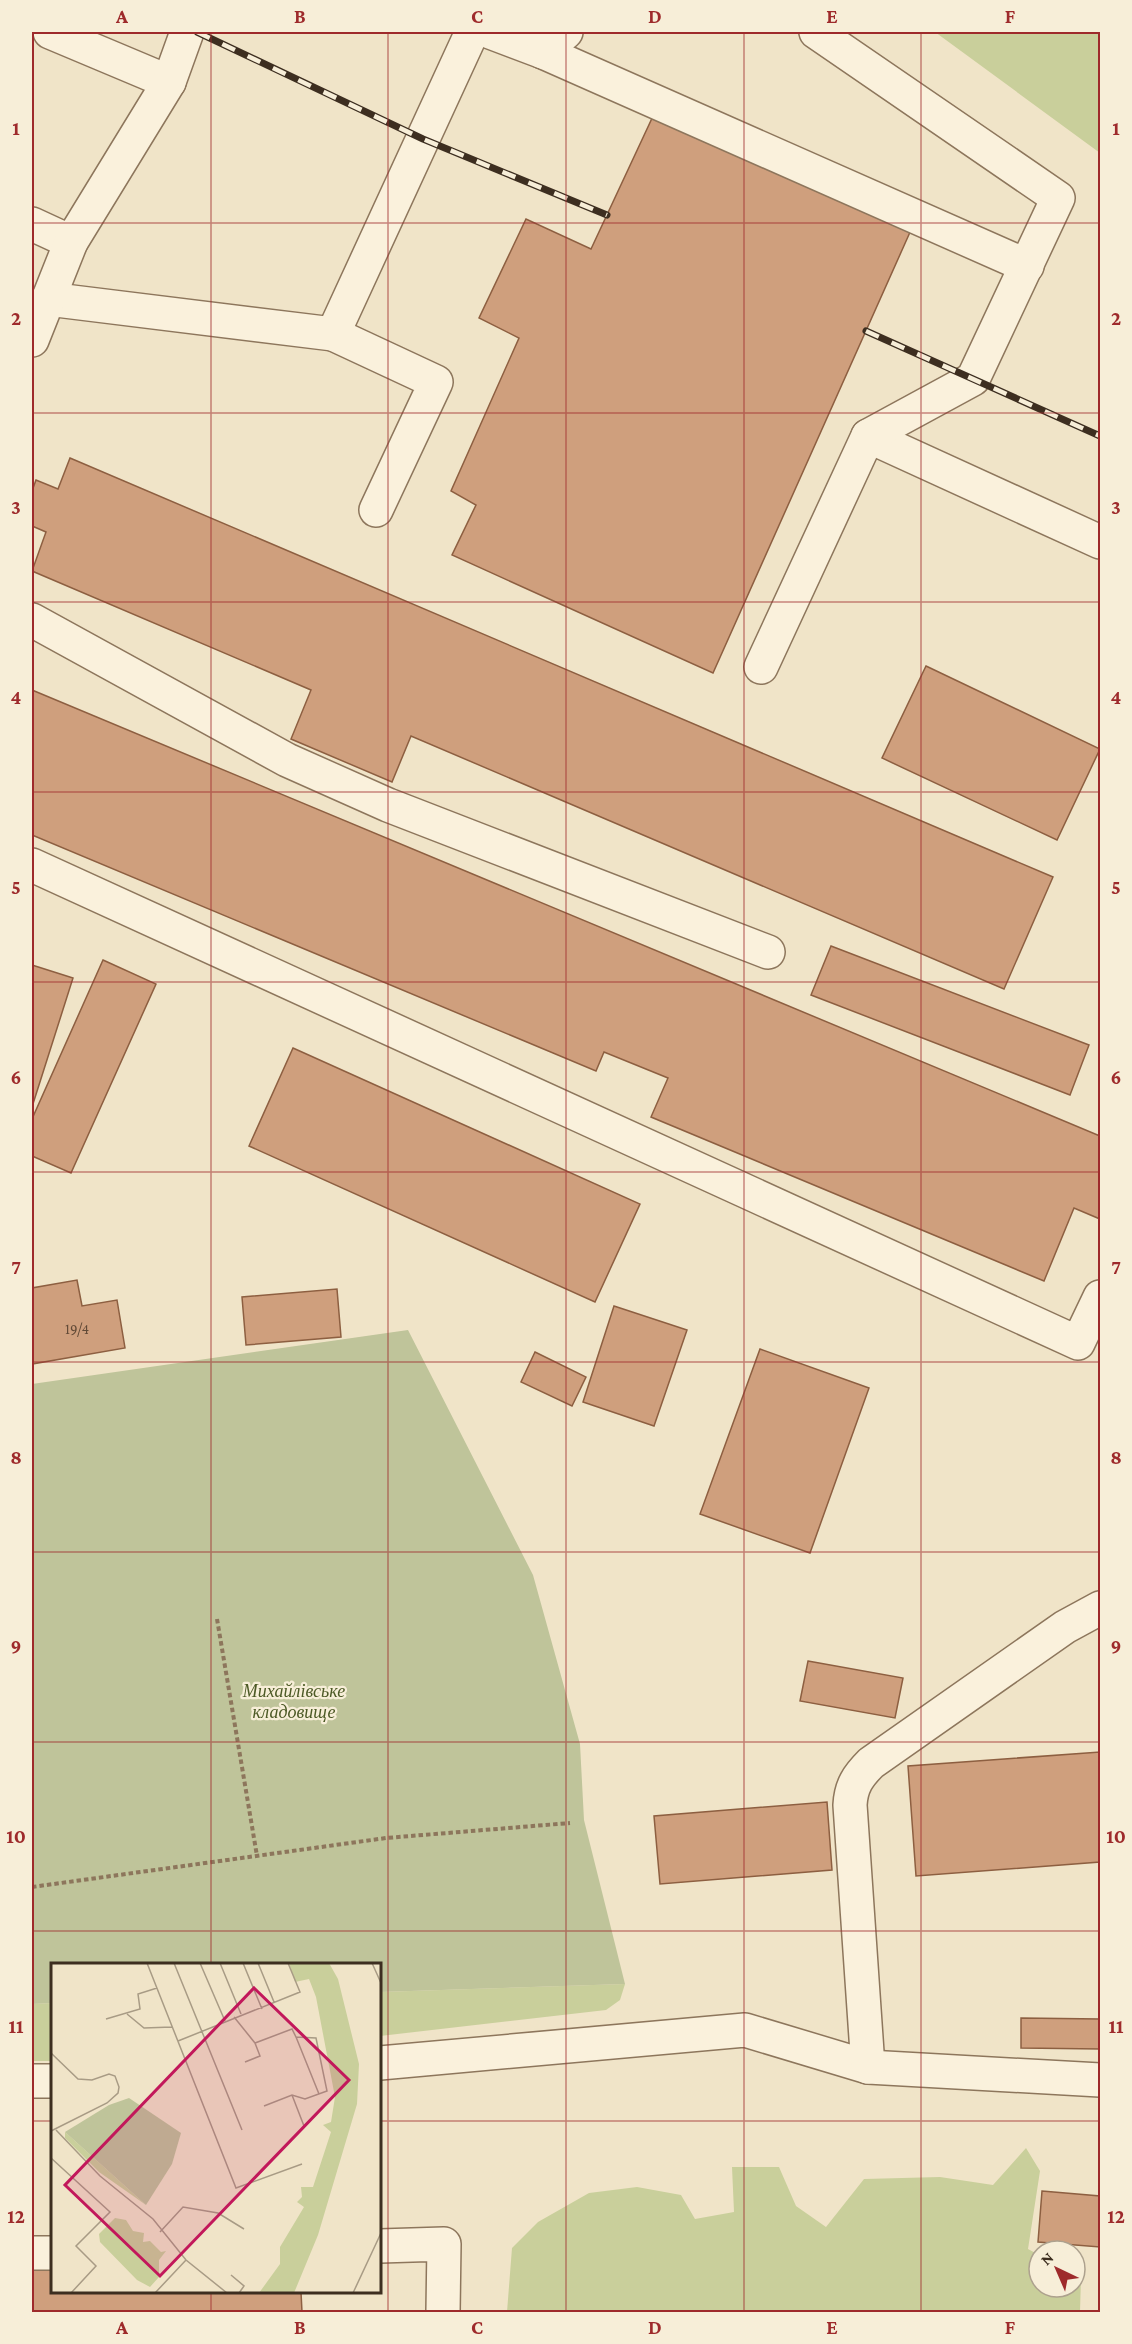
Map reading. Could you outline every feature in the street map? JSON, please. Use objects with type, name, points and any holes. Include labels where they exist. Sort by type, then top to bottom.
[{"type":"street","points":[[50,32],[169,82]]},
{"type":"street","points":[[32,340],[71,242],[169,82],[187,32]]},
{"type":"street","points":[[333,334],[472,32]]},
{"type":"street","points":[[490,32],[554,42],[1027,266]]},
{"type":"street","points":[[761,667],[868,436],[973,379],[1058,198],[816,32]]},
{"type":"street","points":[[32,224],[71,242]]},
{"type":"street","points":[[48,299],[333,334],[436,382],[376,510]]},
{"type":"street","points":[[868,436],[1101,542]]},
{"type":"street","points":[[32,620],[297,764],[388,805],[768,952]]},
{"type":"street","points":[[32,865],[1078,1343],[1101,1298]]},
{"type":"street","points":[[868,2067],[850,1805],[851,1791],[856,1779],[871,1763],[1055,1634],[1101,1608]]},
{"type":"street","points":[[381,2063],[745,2030],[868,2067],[1101,2080]]},
{"type":"street","points":[[32,2081],[51,2081]]},
{"type":"street","points":[[381,2246],[444,2244],[443,2313]]},
{"type":"street","points":[[32,2253],[51,2253]]},
{"type":"path","points":[[217,1619],[256,1856]]},
{"type":"path","points":[[32,1887],[386,1838],[570,1823]]},
{"type":"green space","points":[[935,32],[1100,32],[1100,153]]},
{"type":"green space","name":"Михайлівське кладовище","points":[[408,1330],[533,1575],[580,1744],[584,1820],[625,1984],[381,1992],[381,1963],[51,1963],[51,2003],[32,2004],[32,1384]]},
{"type":"green space","points":[[625,1984],[620,2000],[606,2010],[381,2036],[381,1992]]},
{"type":"green space","points":[[51,2003],[51,2061],[32,2061],[32,2004]]},
{"type":"green space","points":[[1026,2148],[1040,2171],[1030,2239],[1027,2239],[1027,2299],[1080,2299],[1080,2312],[507,2312],[512,2248],[538,2222],[589,2193],[637,2187],[681,2195],[695,2219],[734,2212],[732,2167],[779,2167],[796,2206],[826,2227],[864,2179],[940,2177],[993,2185]]},
{"type":"building","points":[[654,114],[911,230],[713,673],[452,555],[476,505],[451,491],[519,338],[479,318],[526,219],[591,249]]},
{"type":"building","points":[[70,458],[1053,877],[1004,989],[411,736],[392,782],[291,739],[311,690],[32,571],[46,532],[32,526],[32,491],[36,480],[58,489]]},
{"type":"building","points":[[926,666],[1100,749],[1057,840],[882,758]]},
{"type":"building","points":[[32,690],[1100,1136],[1100,1219],[1074,1208],[1044,1281],[651,1117],[668,1078],[604,1052],[596,1071],[32,835]]},
{"type":"building","points":[[831,946],[1089,1045],[1070,1095],[811,995]]},
{"type":"building","points":[[103,960],[156,984],[71,1173],[32,1156],[32,1119]]},
{"type":"building","points":[[32,965],[73,978],[32,1107]]},
{"type":"building","points":[[293,1048],[640,1204],[595,1302],[249,1146]]},
{"type":"building","points":[[77,1280],[82,1306],[117,1300],[125,1348],[32,1364],[32,1288]]},
{"type":"building","points":[[337,1289],[341,1337],[246,1345],[242,1297]]},
{"type":"building","points":[[614,1306],[687,1330],[654,1426],[583,1402]]},
{"type":"building","points":[[760,1349],[869,1388],[810,1553],[700,1514]]},
{"type":"building","points":[[535,1352],[586,1377],[572,1406],[521,1382]]},
{"type":"building","points":[[808,1661],[903,1678],[895,1718],[800,1701]]},
{"type":"building","points":[[1100,1752],[1100,1862],[916,1876],[908,1766]]},
{"type":"building","points":[[827,1802],[832,1870],[660,1884],[654,1816]]},
{"type":"building","points":[[1021,2018],[1100,2019],[1100,2049],[1021,2048]]},
{"type":"building","points":[[1042,2191],[1100,2196],[1100,2247],[1087,2246],[1087,2239],[1038,2239]]},
{"type":"building","points":[[51,2251],[51,2293],[301,2293],[302,2312],[32,2312],[32,2252]]},
{"type":"railway","points":[[197,32],[423,139],[607,215]]},
{"type":"railway","points":[[866,331],[1100,436]]}]
